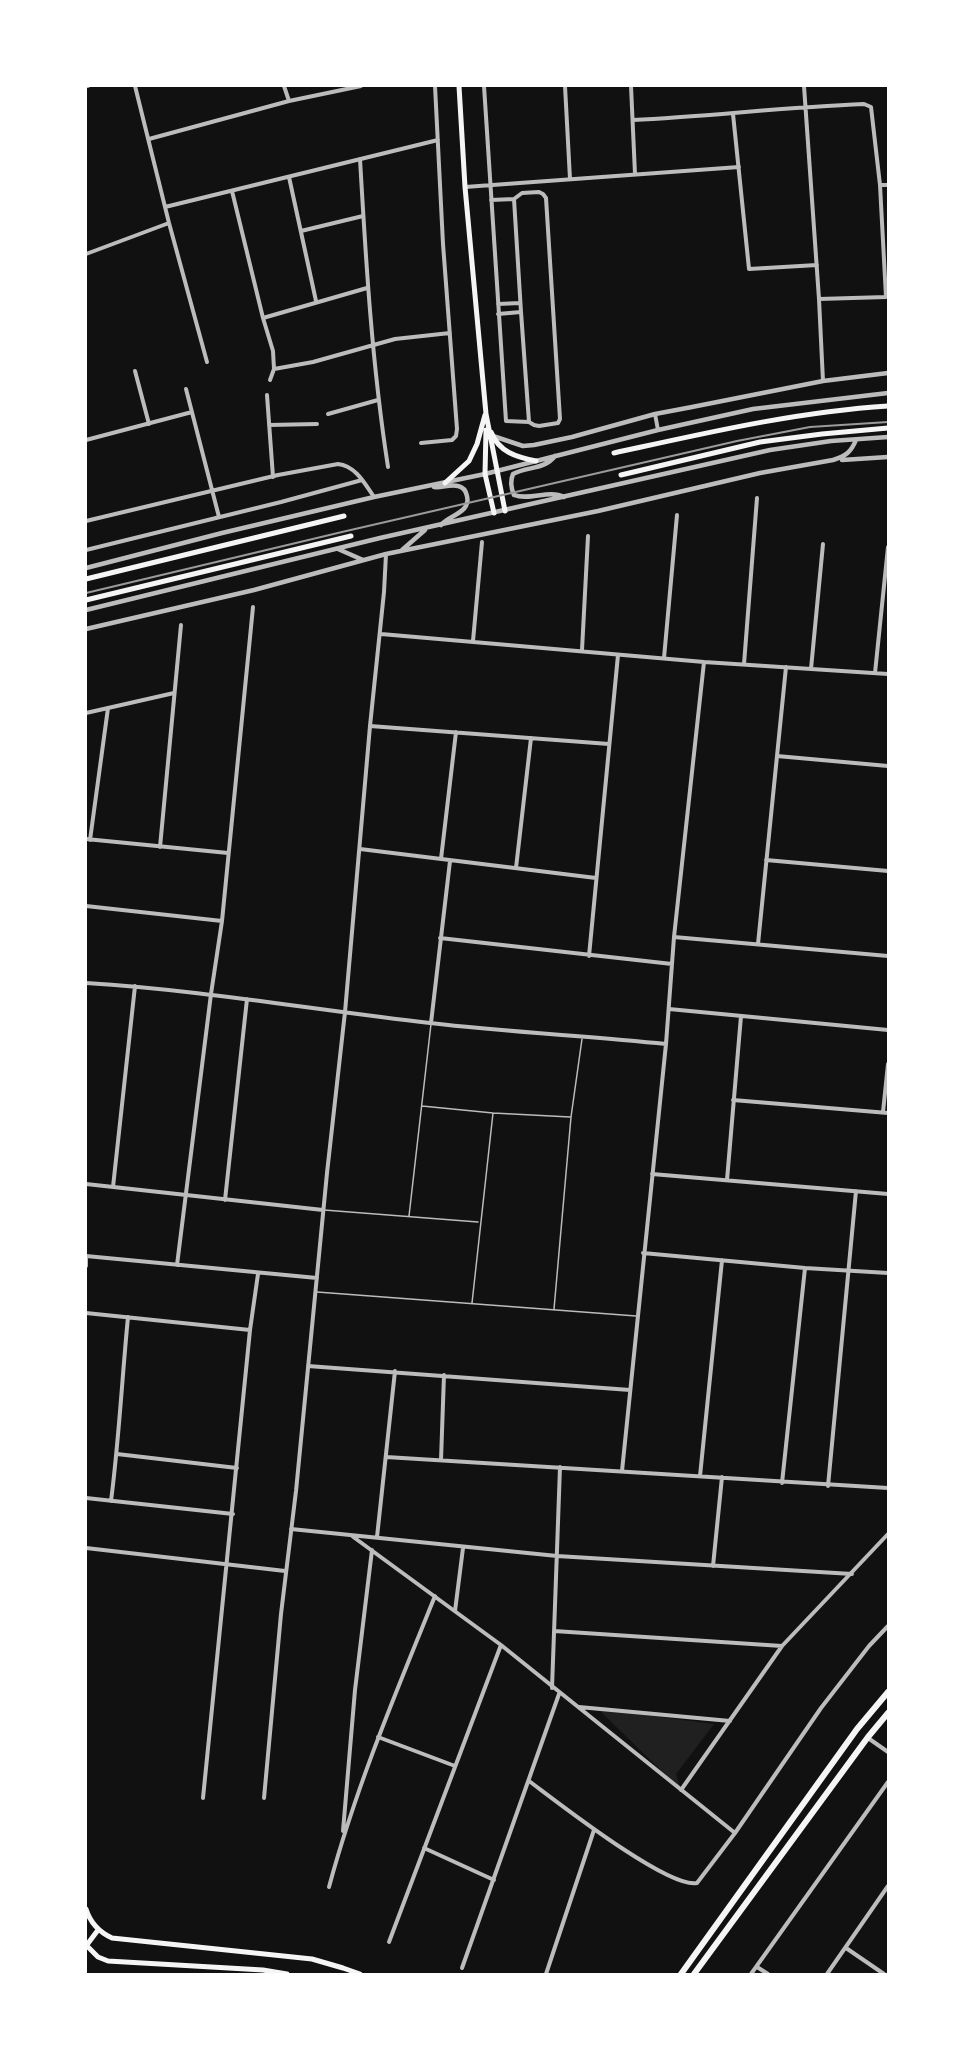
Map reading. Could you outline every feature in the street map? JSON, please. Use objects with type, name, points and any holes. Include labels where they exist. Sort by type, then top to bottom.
[{"type":"main road","points":[[459,86],[465,187],[486,414],[505,511]]},
{"type":"main road","points":[[614,453],[759,421],[837,410],[888,406]]},
{"type":"main road","points":[[486,414],[492,435],[498,444],[513,456],[536,461]]},
{"type":"main road","points":[[486,414],[486,474],[494,513]]},
{"type":"main road","points":[[445,483],[469,461],[486,414]]},
{"type":"main road","points":[[621,475],[760,442],[888,428]]},
{"type":"main road","points":[[86,579],[344,516]]},
{"type":"main road","points":[[86,600],[351,536]]},
{"type":"main road","points":[[681,1974],[857,1729],[888,1692]]},
{"type":"main road","points":[[694,1974],[888,1713]]},
{"type":"main road","points":[[86,1909],[98,1930],[112,1938],[312,1959],[360,1974]]},
{"type":"main road","points":[[98,1930],[86,1946],[108,1961],[263,1970],[287,1974]]},
{"type":"street","points":[[135,86],[207,362]]},
{"type":"street","points":[[284,86],[289,101]]},
{"type":"street","points":[[149,139],[289,101],[362,86]]},
{"type":"street","points":[[421,443],[453,440],[456,436],[435,86]]},
{"type":"street","points":[[484,86],[490,185],[491,200],[498,304],[498,314],[506,421],[554,425],[560,419],[546,198],[540,192],[522,193],[514,199],[491,200]]},
{"type":"street","points":[[566,86],[570,179]]},
{"type":"street","points":[[631,86],[635,174]]},
{"type":"street","points":[[804,86],[823,381]]},
{"type":"street","points":[[633,120],[805,107],[864,104],[871,107],[886,239],[887,296],[819,299]]},
{"type":"street","points":[[733,114],[749,269],[817,265]]},
{"type":"street","points":[[165,207],[438,140]]},
{"type":"street","points":[[360,159],[372,345],[388,467]]},
{"type":"street","points":[[465,187],[739,167]]},
{"type":"street","points":[[289,177],[316,301]]},
{"type":"street","points":[[880,185],[888,185]]},
{"type":"street","points":[[232,191],[273,351],[274,369],[270,380]]},
{"type":"street","points":[[514,199],[529,422]]},
{"type":"street","points":[[301,231],[363,216]]},
{"type":"street","points":[[86,254],[169,223]]},
{"type":"street","points":[[263,318],[367,288]]},
{"type":"street","points":[[498,304],[520,303]]},
{"type":"street","points":[[498,314],[520,312]]},
{"type":"street","points":[[274,369],[313,362],[409,337],[450,333]]},
{"type":"street","points":[[135,371],[149,424]]},
{"type":"street","points":[[492,435],[523,446],[534,445],[602,430],[655,414],[823,381],[888,373]]},
{"type":"street","points":[[186,389],[219,517]]},
{"type":"street","points":[[86,568],[222,533],[496,472],[658,430],[753,409],[888,393]]},
{"type":"street","points":[[267,395],[273,477]]},
{"type":"street","points":[[328,414],[378,400]]},
{"type":"street","points":[[86,440],[192,412]]},
{"type":"street","points":[[655,414],[658,430]]},
{"type":"street","points":[[268,424],[317,424]]},
{"type":"street","points":[[86,610],[336,549],[770,450],[831,441],[888,438]]},
{"type":"street","points":[[86,629],[255,590],[386,554],[598,511],[760,473],[833,460],[844,457],[851,451],[856,440]]},
{"type":"street","points":[[556,456],[544,465],[513,474],[512,490],[514,495],[520,497],[556,494],[564,497]]},
{"type":"street","points":[[833,460],[888,457]]},
{"type":"street","points":[[86,521],[338,464],[350,467],[374,498]]},
{"type":"street","points":[[86,550],[362,480]]},
{"type":"street","points":[[432,486],[438,488],[458,486],[465,490],[468,496],[463,511],[446,519],[441,525]]},
{"type":"street","points":[[744,664],[757,498]]},
{"type":"street","points":[[664,658],[677,514]]},
{"type":"street","points":[[400,551],[427,528]]},
{"type":"street","points":[[582,650],[588,536]]},
{"type":"street","points":[[473,641],[482,542]]},
{"type":"street","points":[[811,669],[823,544]]},
{"type":"street","points":[[874,674],[888,547]]},
{"type":"street","points":[[336,549],[363,560]]},
{"type":"street","points":[[264,1798],[285,1571],[345,1012],[370,726],[381,634],[386,554]]},
{"type":"street","points":[[177,1265],[222,921],[253,607]]},
{"type":"street","points":[[160,847],[181,625]]},
{"type":"street","points":[[381,634],[704,662],[888,675]]},
{"type":"street","points":[[589,956],[618,655]]},
{"type":"street","points":[[622,1471],[636,1316],[666,1044],[674,937],[704,662]]},
{"type":"street","points":[[758,944],[786,667]]},
{"type":"street","points":[[86,713],[174,693]]},
{"type":"street","points":[[108,708],[88,839],[228,853]]},
{"type":"street","points":[[370,726],[609,744]]},
{"type":"street","points":[[441,859],[456,732]]},
{"type":"street","points":[[516,868],[531,738]]},
{"type":"street","points":[[777,756],[888,766]]},
{"type":"street","points":[[360,849],[596,878]]},
{"type":"street","points":[[766,860],[888,871]]},
{"type":"street","points":[[431,1023],[450,861]]},
{"type":"street","points":[[86,906],[222,921]]},
{"type":"street","points":[[674,937],[888,956]]},
{"type":"street","points":[[440,938],[672,964]]},
{"type":"street","points":[[86,983],[211,994],[431,1023],[666,1044]]},
{"type":"street","points":[[113,1187],[135,986]]},
{"type":"street","points":[[225,1200],[247,999]]},
{"type":"street","points":[[669,1009],[888,1029]]},
{"type":"street","points":[[727,1180],[741,1016]]},
{"type":"street","points":[[733,1100],[886,1112],[888,1064]]},
{"type":"street","points":[[652,1174],[888,1194]]},
{"type":"street","points":[[86,1184],[323,1210]]},
{"type":"street","points":[[828,1485],[856,1191]]},
{"type":"street","points":[[643,1254],[888,1273]]},
{"type":"street","points":[[86,1266],[86,1256],[317,1278]]},
{"type":"street","points":[[700,1476],[722,1260]]},
{"type":"street","points":[[782,1483],[805,1268]]},
{"type":"street","points":[[203,1798],[250,1330],[258,1274]]},
{"type":"street","points":[[86,1313],[250,1330]]},
{"type":"street","points":[[111,1501],[128,1317]]},
{"type":"street","points":[[308,1366],[630,1390]]},
{"type":"street","points":[[377,1538],[395,1371]]},
{"type":"street","points":[[441,1460],[444,1375]]},
{"type":"street","points":[[117,1454],[237,1468]]},
{"type":"street","points":[[386,1457],[888,1488]]},
{"type":"street","points":[[552,1688],[560,1467]]},
{"type":"street","points":[[713,1566],[722,1477]]},
{"type":"street","points":[[86,1498],[232,1514]]},
{"type":"street","points":[[291,1529],[557,1556],[852,1574]]},
{"type":"street","points":[[681,1790],[782,1646],[888,1534]]},
{"type":"street","points":[[352,1535],[501,1645],[559,1694],[579,1707],[735,1833]]},
{"type":"street","points":[[86,1548],[285,1571]]},
{"type":"street","points":[[455,1611],[464,1548]]},
{"type":"street","points":[[343,1837],[355,1690],[372,1550]]},
{"type":"street","points":[[329,1887],[343,1837],[378,1737],[435,1596]]},
{"type":"street","points":[[529,1781],[594,1830],[650,1865],[686,1883],[697,1883],[735,1833],[821,1708],[869,1646],[888,1626]]},
{"type":"street","points":[[554,1631],[782,1646]]},
{"type":"street","points":[[389,1942],[501,1645]]},
{"type":"street","points":[[462,1968],[559,1694]]},
{"type":"street","points":[[579,1707],[730,1721]]},
{"type":"street","points":[[378,1737],[454,1766]]},
{"type":"street","points":[[868,1737],[888,1752]]},
{"type":"street","points":[[751,1974],[888,1782]]},
{"type":"street","points":[[546,1974],[594,1830]]},
{"type":"street","points":[[424,1848],[494,1880]]},
{"type":"street","points":[[827,1974],[888,1886]]},
{"type":"street","points":[[846,1948],[884,1974]]},
{"type":"street","points":[[757,1967],[768,1974]]},
{"type":"lane","points":[[409,1216],[431,1023]]},
{"type":"lane","points":[[554,1310],[571,1117],[583,1035]]},
{"type":"lane","points":[[421,1106],[571,1117]]},
{"type":"lane","points":[[472,1303],[493,1113]]},
{"type":"lane","points":[[323,1210],[480,1222]]},
{"type":"lane","points":[[316,1292],[636,1316]]},
{"type":"shaded area","points":[[598,1709],[714,1724],[676,1774],[681,1790]]},
{"type":"railway","points":[[86,593],[737,441],[810,427],[888,422]]}]
